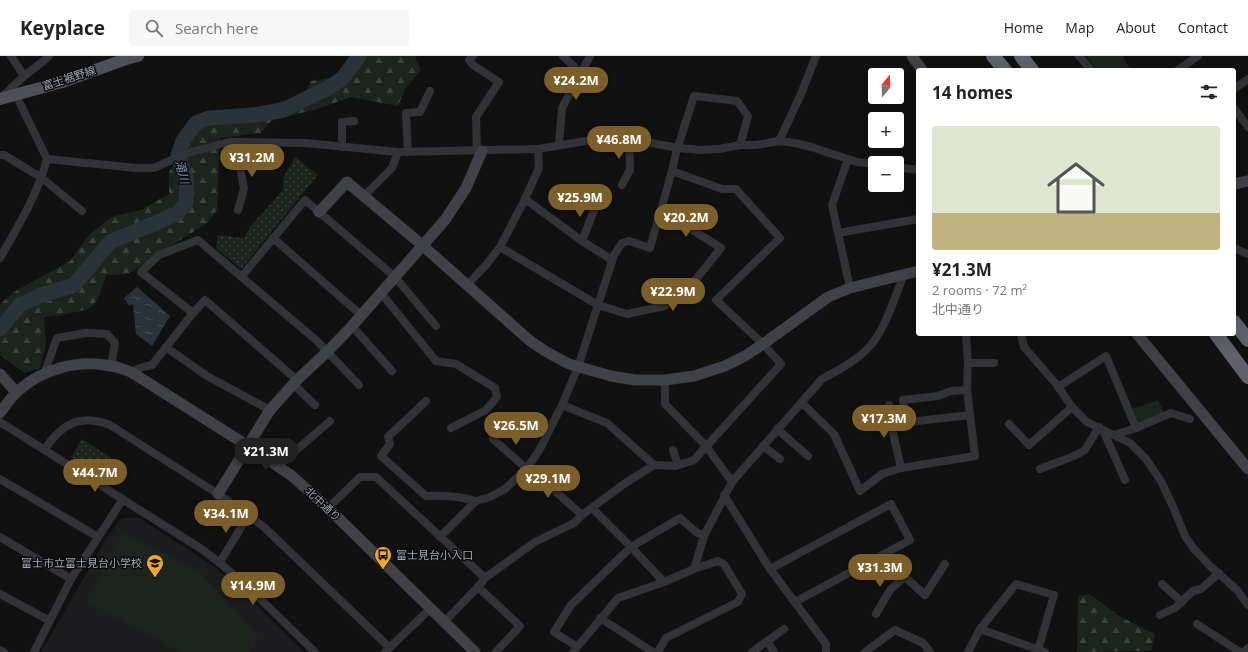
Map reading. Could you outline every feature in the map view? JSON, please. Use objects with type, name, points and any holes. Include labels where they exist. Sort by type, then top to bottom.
[{"type":"highway","points":[[993,56],[1003,68]]},
{"type":"highway","points":[[1021,56],[1030,68]]},
{"type":"highway","points":[[1236,325],[1248,340]]},
{"type":"highway","points":[[1217,336],[1248,377]]},
{"type":"main road","name":"富士裾野線","points":[[0,99],[62,82],[126,58],[138,56]]},
{"type":"street","points":[[10,56],[24,76]]},
{"type":"street","points":[[0,99],[24,76],[49,56]]},
{"type":"street","points":[[218,494],[248,446],[257,428],[270,410],[295,382],[352,326],[445,220],[466,188],[480,151],[476,117],[499,82],[472,65],[469,60],[473,56]]},
{"type":"street","points":[[563,56],[580,72]]},
{"type":"street","points":[[559,145],[562,108],[580,72],[590,56]]},
{"type":"street","points":[[779,141],[801,94],[816,56]]},
{"type":"street","points":[[912,56],[921,68]]},
{"type":"street","points":[[1079,56],[1089,68]]},
{"type":"street","points":[[1181,68],[1198,56]]},
{"type":"street","points":[[1236,88],[1248,79]]},
{"type":"street","points":[[408,152],[406,112],[420,112],[430,91]]},
{"type":"street","points":[[0,258],[36,191],[42,178],[47,159],[16,95]]},
{"type":"street","points":[[440,537],[476,501],[490,497],[505,489],[527,468],[540,449],[562,405],[578,367],[612,260],[622,243],[629,240],[650,248],[694,96],[737,101],[748,116],[740,145]]},
{"type":"street","points":[[1236,111],[1248,128]]},
{"type":"street","points":[[342,147],[342,122],[354,121]]},
{"type":"street","points":[[47,159],[136,168],[154,168],[185,154],[223,143],[305,143],[408,152],[538,149],[603,138],[629,139],[678,148],[699,150],[719,149],[740,145],[756,145],[779,141],[800,144],[857,162],[868,163]]},
{"type":"street","points":[[622,185],[630,170],[629,139]]},
{"type":"street","points":[[238,210],[244,189],[240,167],[241,142]]},
{"type":"street","points":[[467,285],[486,265],[500,247],[539,168],[538,149]]},
{"type":"street","points":[[364,196],[392,168],[398,152]]},
{"type":"street","points":[[0,155],[4,155],[42,178],[82,212]]},
{"type":"street","points":[[848,159],[832,205],[850,288]]},
{"type":"street","points":[[904,168],[916,170]]},
{"type":"street","points":[[444,622],[485,578],[534,542],[574,523],[582,515],[624,484],[654,465],[678,465],[694,460],[781,364],[764,344],[716,300],[780,238],[736,189],[722,189],[672,171]]},
{"type":"street","points":[[1236,184],[1248,181]]},
{"type":"street","points":[[320,212],[347,182],[422,245],[529,340],[545,351],[569,364],[611,376],[635,380],[664,380],[694,376],[725,366],[764,344],[828,298],[850,288],[916,271]]},
{"type":"street","points":[[525,199],[582,241],[612,260]]},
{"type":"street","points":[[242,276],[305,200],[395,277],[436,326]]},
{"type":"street","points":[[582,241],[597,203]]},
{"type":"street","points":[[500,247],[598,305],[628,314],[664,306],[678,297],[697,278],[721,248],[661,210]]},
{"type":"street","points":[[838,232],[916,219]]},
{"type":"street","points":[[274,238],[361,315]]},
{"type":"street","points":[[193,313],[141,272],[159,255],[198,240],[328,351],[359,385]]},
{"type":"street","points":[[1236,249],[1248,254]]},
{"type":"street","points":[[694,570],[704,536],[732,482],[777,429],[802,403],[822,378],[840,369],[858,357],[870,346],[881,330],[904,274]]},
{"type":"street","points":[[381,293],[436,361],[456,364],[495,388],[497,396],[486,410],[450,428]]},
{"type":"street","points":[[131,372],[152,365],[205,300],[295,382],[315,405]]},
{"type":"street","points":[[352,326],[392,371]]},
{"type":"street","points":[[44,374],[57,338],[86,333],[107,334],[115,343],[111,366]]},
{"type":"street","points":[[802,403],[834,434],[860,491],[882,474],[901,468],[975,456],[967,390],[968,363],[966,336]]},
{"type":"street","points":[[1021,336],[1024,347],[1058,387],[1072,407],[1087,422],[1130,443],[1146,459],[1161,481],[1185,536],[1194,549],[1209,565],[1237,590],[1248,606]]},
{"type":"street","points":[[1139,336],[1248,469]]},
{"type":"street","points":[[167,348],[207,376],[270,410]]},
{"type":"street","points":[[1058,387],[1106,356],[1136,428]]},
{"type":"street","points":[[968,363],[994,363]]},
{"type":"street","name":"北中通り","points":[[0,412],[16,392],[30,381],[60,368],[78,364],[111,366],[131,372],[248,446],[278,466],[308,490],[475,652]]},
{"type":"street","points":[[0,374],[16,392]]},
{"type":"street","points":[[664,380],[665,404],[706,446],[732,482]]},
{"type":"street","points":[[907,422],[903,400],[938,396],[951,391],[967,390]]},
{"type":"street","points":[[426,401],[388,437],[390,444],[381,456],[426,496],[447,495],[463,497],[476,501]]},
{"type":"street","points":[[562,405],[608,423],[654,465]]},
{"type":"street","points":[[889,405],[891,424],[901,468]]},
{"type":"street","points":[[1009,424],[1029,445],[1072,407]]},
{"type":"street","points":[[1114,435],[1136,428],[1171,413],[1190,419]]},
{"type":"street","points":[[891,424],[970,415]]},
{"type":"street","points":[[44,450],[60,429],[70,424],[93,420],[110,425],[218,494],[264,527],[295,555],[387,650],[430,608]]},
{"type":"street","points":[[278,466],[330,421]]},
{"type":"street","points":[[0,422],[220,562],[236,575],[314,652]]},
{"type":"street","points":[[777,429],[808,456]]},
{"type":"street","points":[[1040,469],[1074,456],[1085,450],[1101,429]]},
{"type":"street","points":[[1101,429],[1125,480]]},
{"type":"street","points":[[493,439],[582,515]]},
{"type":"street","points":[[763,446],[780,459]]},
{"type":"street","points":[[673,450],[678,465]]},
{"type":"street","points":[[328,508],[360,477],[376,477],[485,578]]},
{"type":"street","points":[[0,479],[98,537]]},
{"type":"street","points":[[724,495],[770,569],[826,644],[826,652]]},
{"type":"street","points":[[34,652],[71,579],[123,499]]},
{"type":"street","points":[[770,569],[891,504],[910,540],[795,602]]},
{"type":"street","points":[[592,508],[664,582]]},
{"type":"street","points":[[220,562],[248,516]]},
{"type":"street","points":[[658,652],[666,638],[738,602],[742,594],[724,564],[718,561],[618,598],[575,649],[554,632],[571,605],[631,547],[680,518],[696,532],[704,536]]},
{"type":"street","points":[[0,537],[71,579]]},
{"type":"street","points":[[886,553],[895,568],[925,595],[945,564]]},
{"type":"street","points":[[1160,615],[1175,608],[1193,591],[1201,589],[1219,573]]},
{"type":"street","points":[[876,614],[890,590],[904,577]]},
{"type":"street","points":[[971,651],[980,629],[1016,584],[1054,595],[1042,651],[980,629]]},
{"type":"street","points":[[1162,584],[1182,602]]},
{"type":"street","points":[[478,587],[520,626],[496,652]]},
{"type":"street","points":[[0,594],[50,621]]},
{"type":"street","points":[[600,618],[653,652]]},
{"type":"street","points":[[1198,624],[1240,652]]},
{"type":"street","points":[[752,652],[784,629]]},
{"type":"street","points":[[865,652],[895,630],[923,643],[930,652]]},
{"type":"street","points":[[767,641],[774,652]]},
{"type":"street","points":[[1245,652],[1248,648]]},
{"type":"street","points":[[0,650],[4,652]]},
{"type":"shaded area","name":"富士市立富士見台小学校","points":[[122,518],[139,518],[215,567],[240,589],[304,652],[41,652],[109,534]]},
{"type":"green space","points":[[364,56],[416,56],[415,58],[421,70],[405,89],[398,106],[351,97],[320,108],[271,121],[261,133],[220,138],[217,210],[206,224],[128,274],[106,275],[99,297],[91,307],[76,312],[44,317],[46,344],[40,368],[25,373],[0,355],[0,304],[14,292],[70,261],[88,236],[111,217],[141,210],[169,194],[169,172],[195,134],[205,124],[230,111],[272,104],[304,95],[311,81],[353,74]]},
{"type":"green space","points":[[1086,56],[1123,56],[1130,68],[1095,68]]},
{"type":"green space","points":[[295,157],[318,175],[241,269],[216,248],[218,235],[244,238],[250,227],[283,190],[283,178]]},
{"type":"green space","points":[[1158,400],[1164,413],[1134,425],[1129,410]]},
{"type":"green space","points":[[82,439],[112,458],[101,476],[71,457]]},
{"type":"green space","points":[[123,533],[200,572],[258,636],[250,652],[180,652],[85,601]]},
{"type":"green space","points":[[1090,594],[1119,616],[1155,634],[1151,651],[1077,652],[1078,596]]},
{"type":"water","points":[[137,287],[170,316],[152,346],[136,334],[133,304],[129,306],[124,298]]},
{"type":"waterway","name":"滝川","points":[[0,329],[20,305],[42,295],[74,285],[110,242],[177,214],[186,203],[187,181],[178,155],[183,141],[196,123],[209,118],[255,115],[283,110],[330,87],[343,78],[359,56]]},
{"type":"place","name":"富士見台小入口","points":[[383,570]]},
{"type":"place","name":"富士市立富士見台小学校","points":[[155,578]]}]
